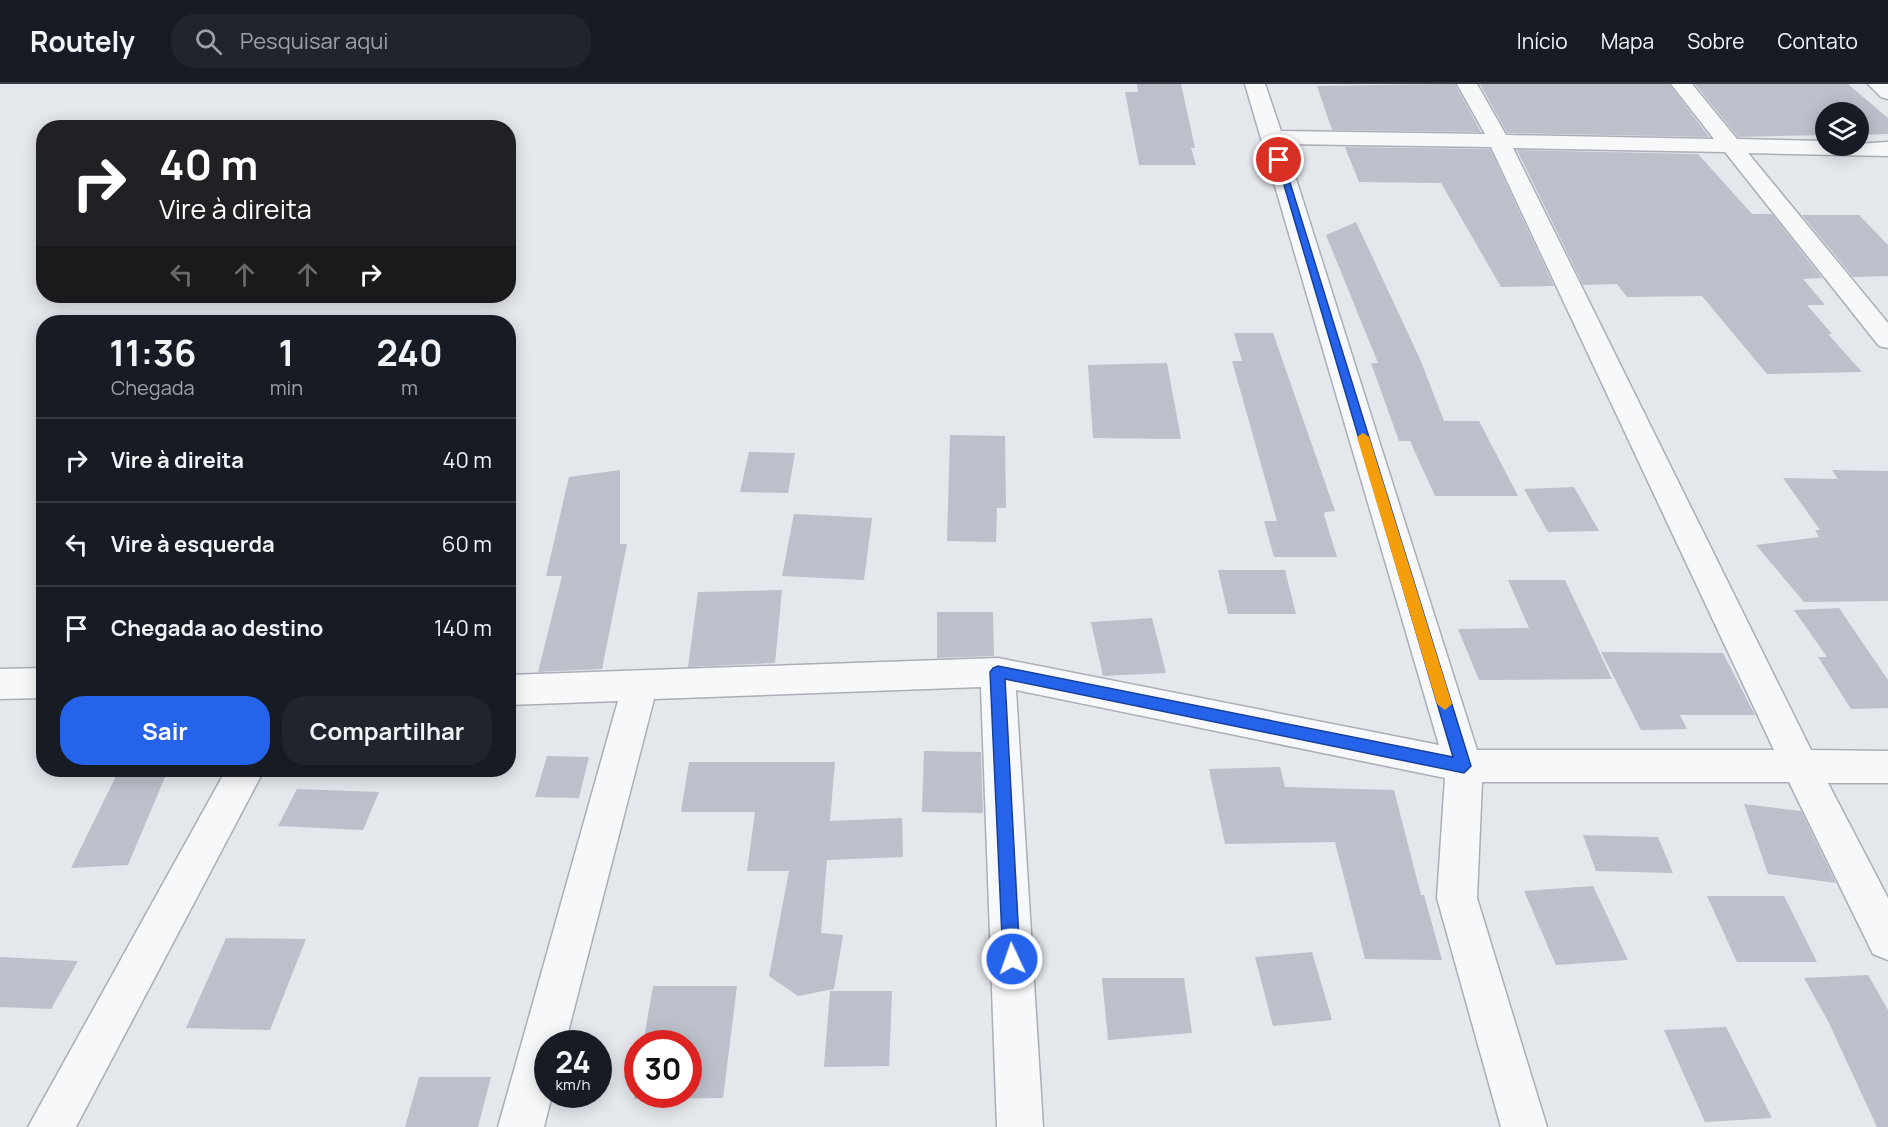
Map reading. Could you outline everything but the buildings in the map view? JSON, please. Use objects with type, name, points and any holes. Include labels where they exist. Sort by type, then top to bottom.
[{"type":"street","points":[[1255,84],[1464,766],[1457,898],[1524,1127]]},
{"type":"street","points":[[1467,84],[1499,141],[1800,766],[1888,940]]},
{"type":"street","points":[[1681,84],[1888,340]]},
{"type":"street","points":[[1878,84],[1888,93]]},
{"type":"street","points":[[1272,137],[1888,149]]},
{"type":"street","points":[[998,672],[1020,1127]]},
{"type":"street","points":[[516,690],[998,672],[1464,766],[1888,767]]},
{"type":"street","points":[[0,684],[36,683]]},
{"type":"street","points":[[521,1127],[640,685]]},
{"type":"street","points":[[51,1127],[241,777]]},
{"type":"slow traffic","points":[[1363,437],[1445,704]]},
{"type":"route","points":[[1012,959],[998,672],[1464,766],[1279,160]]}]
